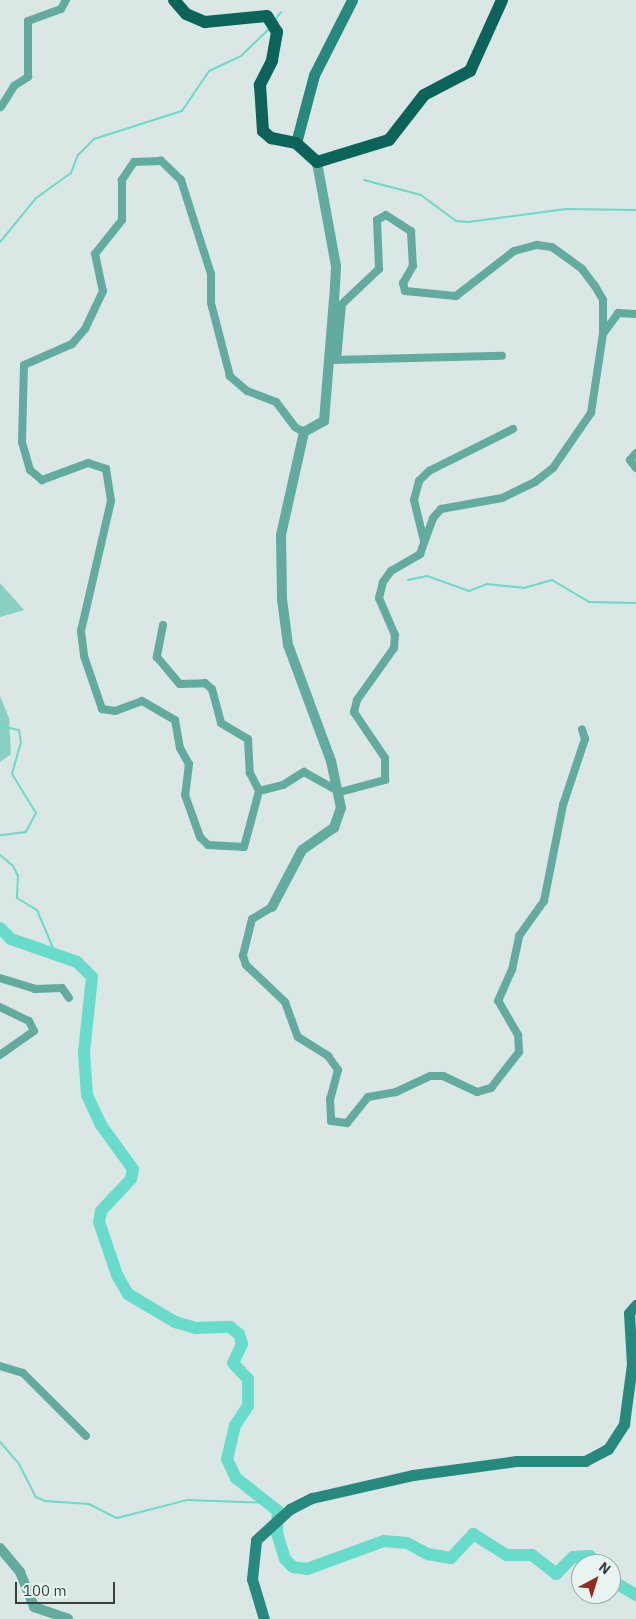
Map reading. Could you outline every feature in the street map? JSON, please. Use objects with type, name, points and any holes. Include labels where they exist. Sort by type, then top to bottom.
[{"type":"highway","points":[[174,0],[186,14],[205,22],[267,16],[277,32],[276,44],[260,85],[260,120],[271,138],[296,143],[317,162],[389,140],[424,96],[470,71],[498,15],[502,0]]},
{"type":"main road","points":[[296,143],[314,75],[352,0]]},
{"type":"main road","points":[[264,1619],[252,1579],[256,1540],[305,1502],[413,1475],[516,1461],[585,1461],[608,1449],[624,1424],[632,1364],[629,1313],[636,1306]]},
{"type":"street","points":[[1,107],[12,88],[28,77],[28,22],[61,9],[66,0]]},
{"type":"street","points":[[496,0],[498,15]]},
{"type":"street","points":[[163,625],[157,657],[180,684],[205,683],[212,689],[221,723],[248,739],[250,773],[259,791],[246,845],[208,845],[200,837],[185,795],[190,764],[171,715],[142,700],[114,712],[102,709],[81,631],[91,599],[92,572],[108,517],[109,477],[101,464],[88,463],[42,480],[30,470],[23,451],[24,365],[72,344],[85,329],[103,291],[95,254],[122,220],[122,180],[134,162],[161,161],[181,180],[211,274],[211,303],[230,376],[247,391],[276,402],[295,427],[304,432]]},
{"type":"street","points":[[317,162],[336,266],[332,360]]},
{"type":"street","points":[[259,791],[307,772],[340,792],[378,785],[388,774],[385,758],[354,706],[394,648],[395,634],[379,598],[383,582],[391,571],[420,554],[441,509],[502,498],[535,482],[553,468],[591,413],[603,334],[603,300],[595,286],[575,263],[552,247],[537,244],[514,251],[456,296],[405,291],[404,283],[413,266],[411,231],[386,215],[377,220],[380,269],[342,304],[324,421],[304,432],[281,535],[282,599],[288,644],[340,792],[334,828],[302,850],[272,907],[252,919],[243,956],[246,965],[285,1002],[298,1037],[328,1056],[338,1070],[328,1113],[334,1124],[347,1123],[368,1097],[396,1092],[431,1076],[443,1076],[477,1092],[491,1088],[519,1052],[518,1035],[498,1001],[512,970],[519,936],[544,901],[563,806],[585,739],[582,729]]},
{"type":"street","points":[[603,334],[618,312],[636,314]]},
{"type":"street","points":[[332,360],[502,356]]},
{"type":"street","points":[[425,543],[414,500],[419,481],[429,471],[513,429]]},
{"type":"street","points":[[636,453],[630,460],[636,468]]},
{"type":"street","points":[[0,978],[35,989],[62,988],[69,998]]},
{"type":"street","points":[[0,1007],[29,1021],[34,1031],[0,1055]]},
{"type":"street","points":[[0,1366],[23,1373],[86,1436]]},
{"type":"street","points":[[0,1548],[20,1572],[34,1607],[68,1619]]},
{"type":"green space","points":[[0,583],[24,610],[0,617]]},
{"type":"green space","points":[[0,696],[9,718],[11,754],[0,762]]},
{"type":"waterway","points":[[275,20],[281,12]]},
{"type":"waterway","points":[[0,242],[36,198],[71,173],[78,155],[94,139],[182,111],[209,71],[241,56],[270,28]]},
{"type":"waterway","points":[[364,180],[421,195],[456,221],[468,222],[566,209],[636,210]]},
{"type":"waterway","points":[[408,580],[427,576],[469,591],[487,584],[524,588],[552,580],[589,602],[636,603]]},
{"type":"waterway","points":[[0,726],[19,730],[21,742],[12,774],[36,813],[26,832],[0,835]]},
{"type":"waterway","points":[[0,855],[13,866],[18,876],[17,898],[37,910],[56,955]]},
{"type":"waterway","points":[[0,928],[11,939],[77,962],[92,977],[84,1052],[87,1095],[101,1125],[133,1169],[131,1179],[101,1211],[99,1222],[117,1275],[128,1294],[175,1322],[196,1328],[230,1327],[239,1334],[242,1344],[233,1363],[248,1379],[248,1406],[235,1425],[227,1459],[236,1478],[278,1511],[277,1533],[285,1559],[293,1567],[307,1569],[384,1541],[407,1543],[428,1554],[451,1558],[473,1534],[507,1555],[532,1555],[556,1574],[571,1559]]},
{"type":"waterway","points":[[0,1442],[19,1464],[36,1497],[45,1501],[89,1504],[117,1518],[187,1500],[272,1503]]},
{"type":"waterway","points":[[621,1586],[636,1595]]}]
